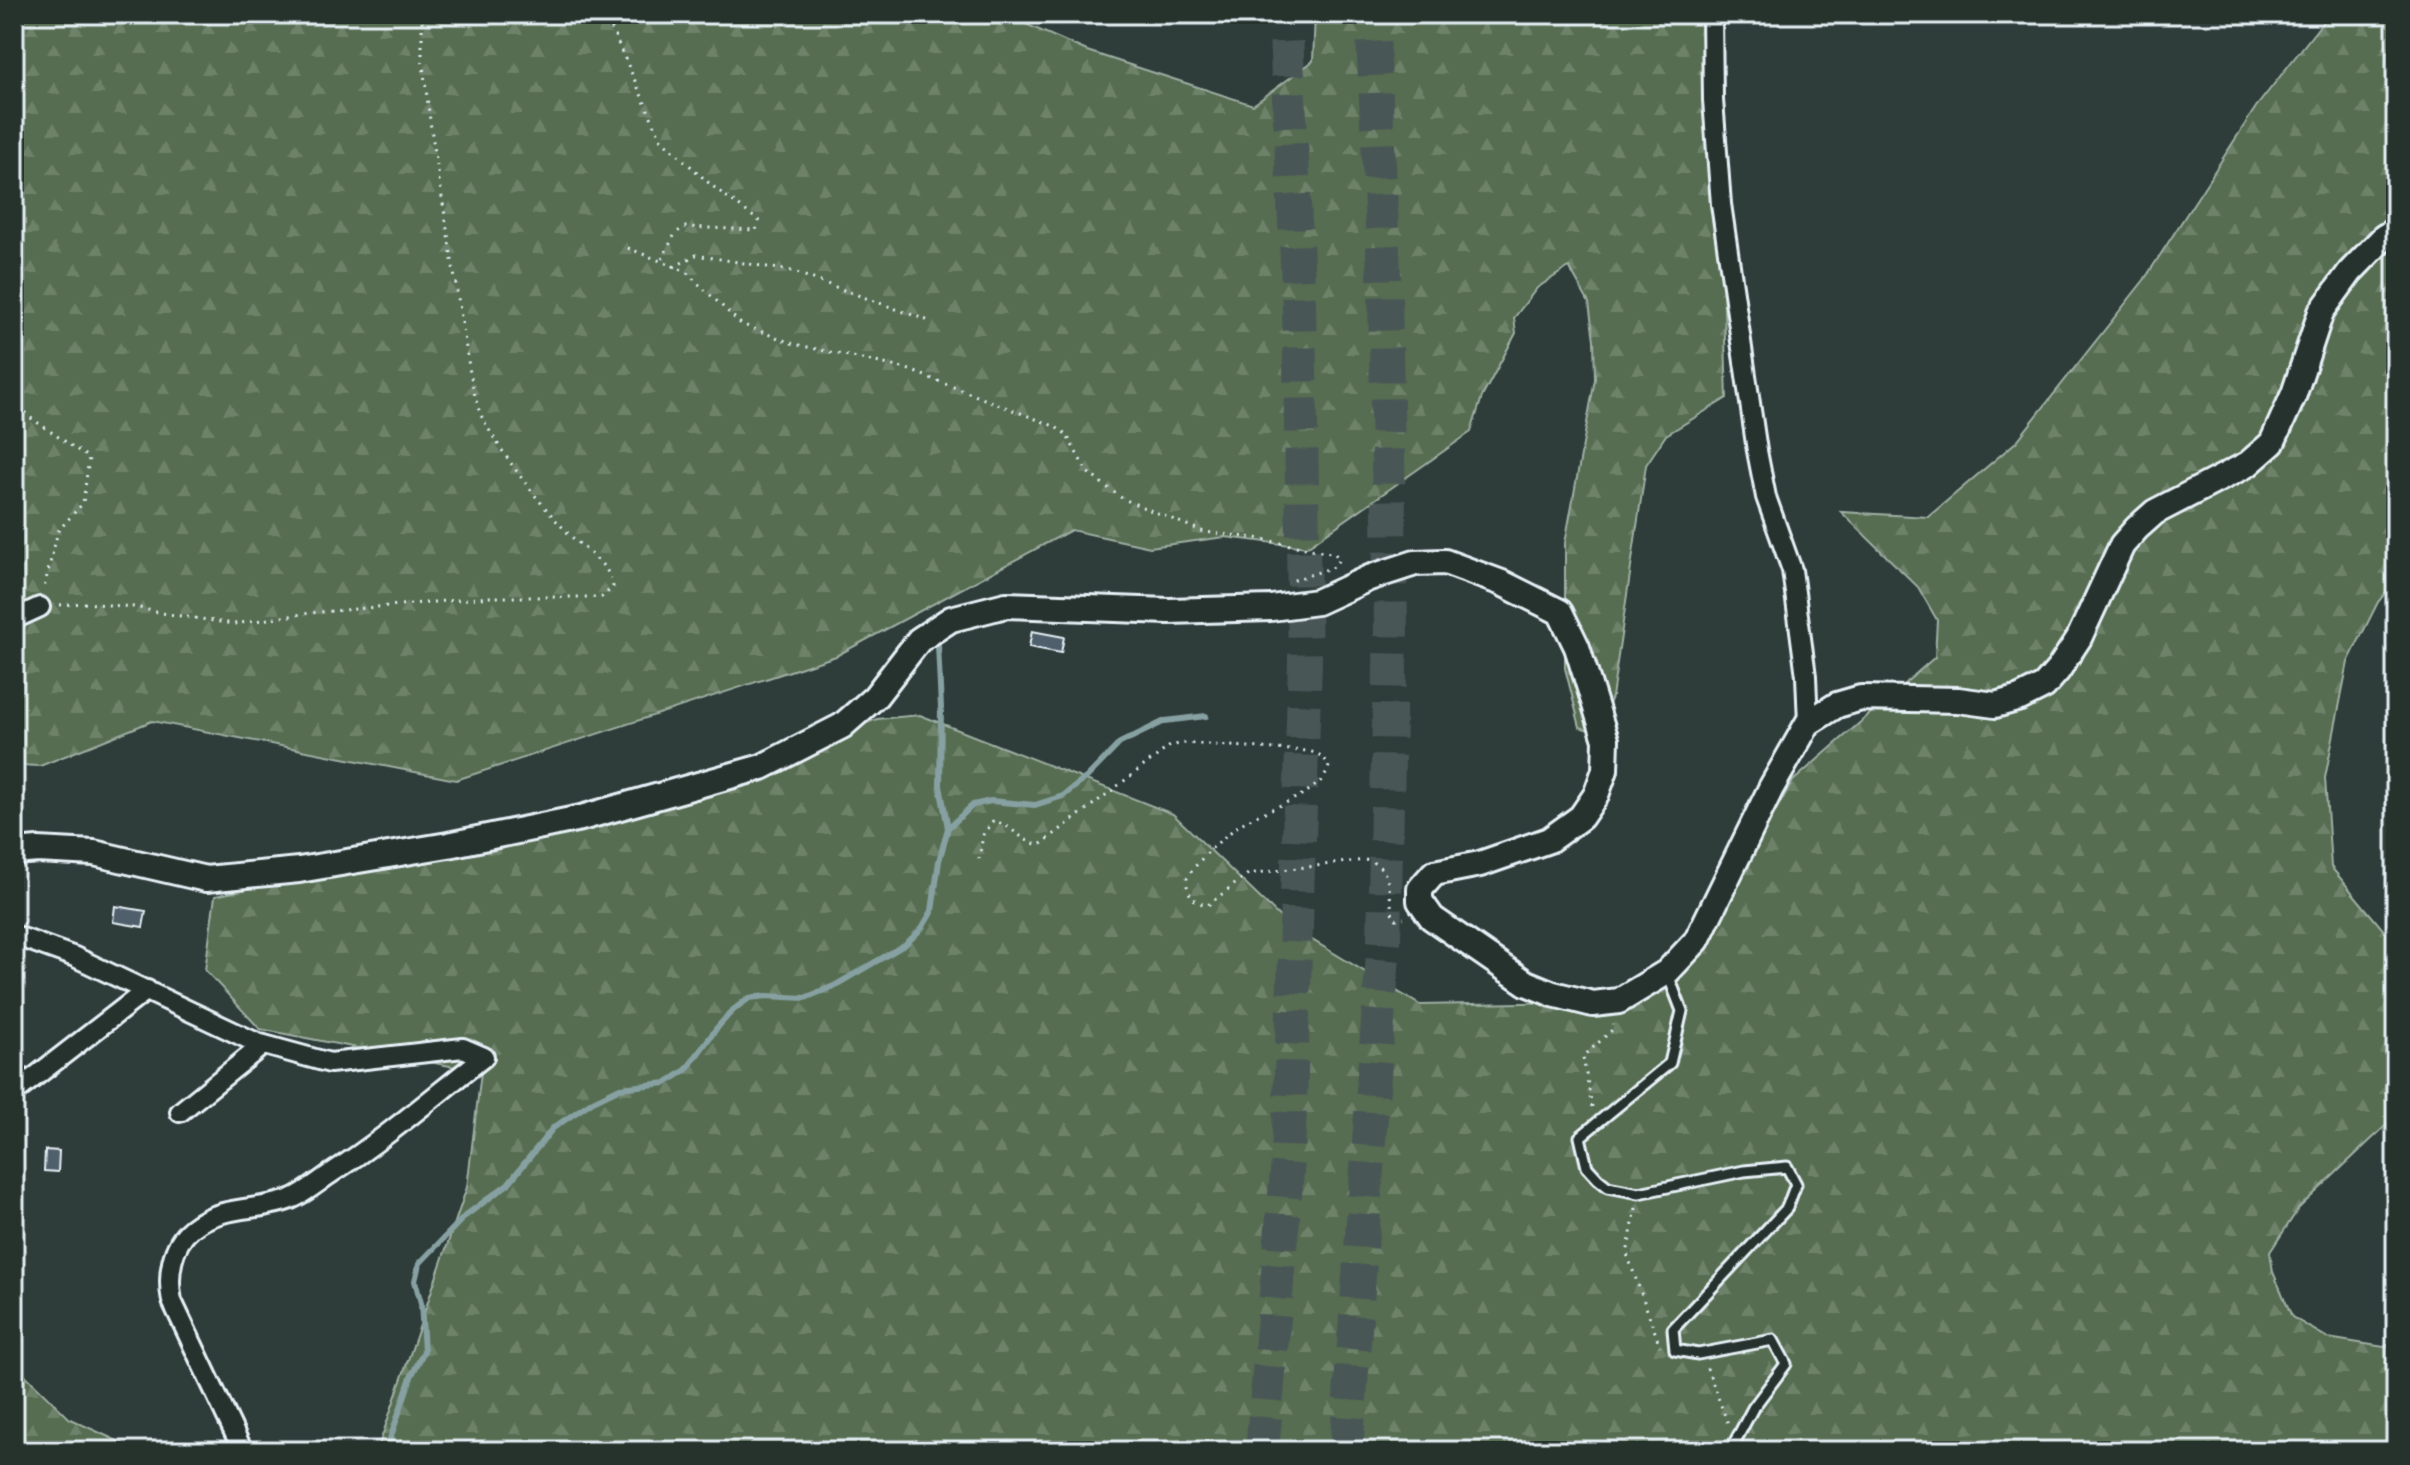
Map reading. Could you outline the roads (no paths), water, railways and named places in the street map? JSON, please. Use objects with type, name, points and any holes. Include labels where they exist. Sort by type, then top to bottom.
[{"type":"street","points":[[1712,14],[1713,100],[1721,204],[1757,451],[1766,497],[1792,570],[1806,676],[1808,723]]},
{"type":"street","points":[[14,852],[94,853],[206,879],[299,870],[448,845],[581,818],[762,767],[842,726],[875,697],[919,640],[951,619],[1006,605],[1169,611],[1271,608],[1317,602],[1369,578],[1415,563],[1445,562],[1502,583],[1560,612],[1577,647],[1606,740],[1605,770],[1596,795],[1581,817],[1549,840],[1480,864],[1434,873],[1420,889],[1420,901],[1432,918],[1526,983],[1553,994],[1593,1004],[1619,1001],[1667,972],[1697,940],[1771,788],[1808,723],[1837,705],[1861,698],[1958,700],[1995,705],[2020,698],[2044,686],[2079,638],[2122,545],[2137,528],[2155,512],[2248,464],[2272,443],[2294,394],[2321,312],[2350,272],[2384,237],[2396,230]]},
{"type":"street","points":[[14,619],[40,607]]},
{"type":"street","points":[[14,935],[75,957],[263,1045],[330,1063],[463,1048],[484,1057],[363,1153],[292,1198],[233,1209],[192,1228],[182,1239],[171,1263],[169,1287],[172,1301],[243,1451]]},
{"type":"street","points":[[14,1093],[147,990]]},
{"type":"street","points":[[180,1112],[263,1045]]},
{"type":"lane","points":[[1667,972],[1682,1011],[1670,1063],[1580,1137],[1587,1167],[1608,1187],[1639,1193],[1657,1191],[1744,1171],[1787,1167],[1796,1184],[1787,1208],[1673,1329],[1675,1350],[1698,1354],[1773,1340],[1786,1364],[1753,1408],[1730,1451]]},
{"type":"waterway","points":[[386,1451],[411,1377],[424,1351],[421,1303],[415,1281],[419,1264],[465,1216],[508,1184],[553,1128],[593,1101],[620,1088],[666,1083],[686,1070],[716,1029],[749,998],[805,998],[834,986],[906,944],[922,928],[932,911],[939,861],[948,828],[940,786],[938,645]]},
{"type":"waterway","points":[[948,828],[973,805],[991,801],[1035,805],[1063,796],[1087,777],[1120,743],[1165,721],[1206,716]]},
{"type":"tunnel","points":[[1262,1451],[1288,1161],[1305,662],[1299,305],[1285,14]]},
{"type":"tunnel","points":[[1346,1451],[1384,941],[1391,626],[1385,295],[1372,14]]}]
